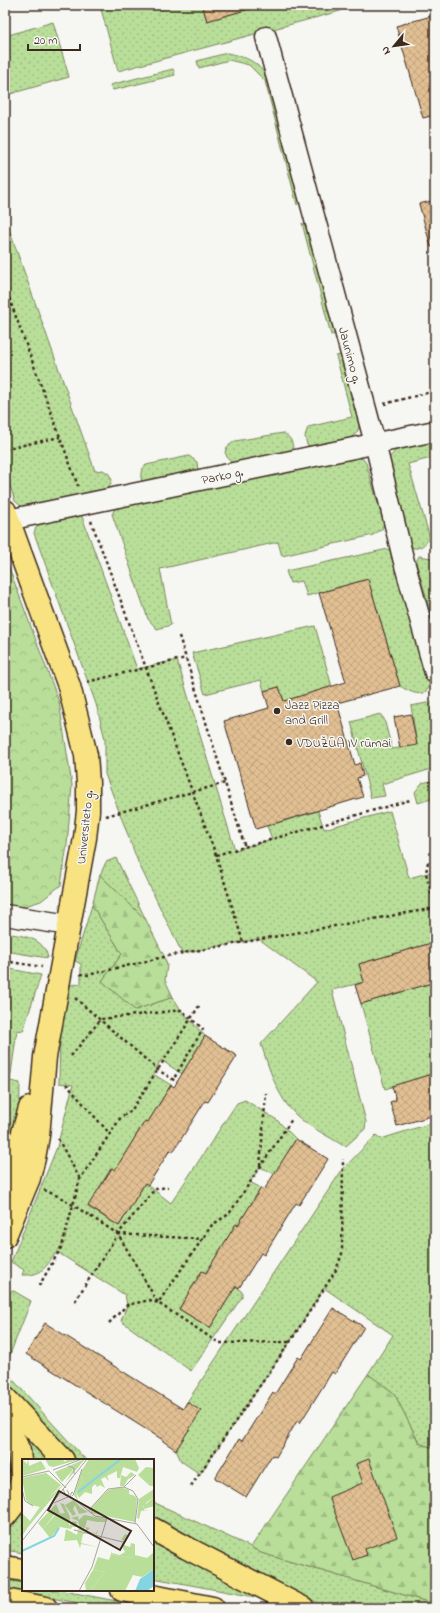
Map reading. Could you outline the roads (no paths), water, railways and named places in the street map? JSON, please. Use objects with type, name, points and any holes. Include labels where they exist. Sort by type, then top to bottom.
[{"type":"main road","name":"Universiteto g.","points":[[5,1185],[17,1153],[45,1057],[62,970],[85,838],[88,812],[86,755],[69,686],[7,516]]},
{"type":"main road","name":"Universiteto g.","points":[[5,1236],[26,1183],[34,1158],[38,1136],[45,1057]]},
{"type":"main road","points":[[5,1398],[62,1459]]},
{"type":"main road","points":[[5,1423],[8,1426],[19,1451],[22,1479],[16,1502],[5,1516]]},
{"type":"main road","points":[[154,1530],[303,1608]]},
{"type":"main road","points":[[5,1567],[22,1570]]},
{"type":"main road","points":[[127,1591],[213,1608]]},
{"type":"main road","points":[[5,1600],[46,1608]]},
{"type":"street","name":"Jaunimo g.","points":[[266,37],[375,443],[403,558],[435,673]]},
{"type":"street","name":"Parko g.","points":[[7,516],[84,504],[435,431]]},
{"type":"street","points":[[5,915],[69,925]]},
{"type":"place","name":"Jazz Pizza and Grill","points":[[277,711]]},
{"type":"place","name":"VDUŽŪA IV rūmai","points":[[289,742]]}]
